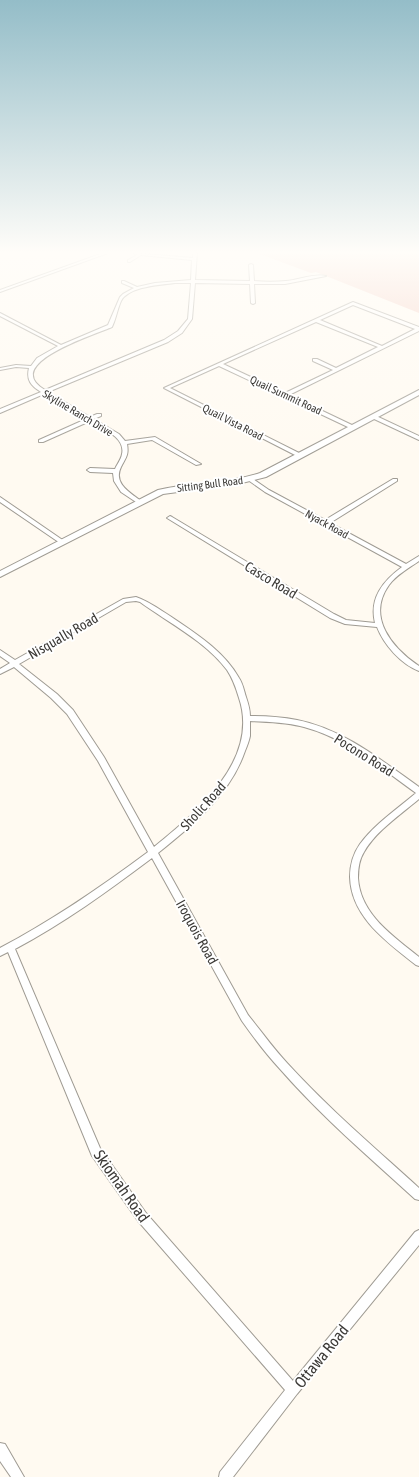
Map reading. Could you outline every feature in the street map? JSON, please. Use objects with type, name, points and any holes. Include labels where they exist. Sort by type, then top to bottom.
[{"type":"street","points":[[15,322],[62,347]]},
{"type":"street","points":[[0,368],[31,367],[41,357],[110,326],[113,322]]},
{"type":"street","points":[[0,411],[166,341],[180,332],[188,322]]},
{"type":"street","points":[[219,364],[312,322]]},
{"type":"street","points":[[320,322],[381,348]]},
{"type":"street","points":[[401,322],[419,329]]},
{"type":"street","points":[[285,395],[419,329]]},
{"type":"street","points":[[315,360],[337,370]]},
{"type":"street","name":"Quail Vista Road","points":[[219,364],[166,388],[299,455]]},
{"type":"street","name":"Quail Summit Road","points":[[219,364],[352,427]]},
{"type":"street","name":"Skyline Ranch Drive","points":[[31,367],[30,375],[34,386],[116,435],[124,443],[126,452],[122,463],[115,471]]},
{"type":"street","name":"Sitting Bull Road","points":[[0,574],[139,502],[172,489],[250,479],[263,475],[419,392]]},
{"type":"street","points":[[41,441],[98,415]]},
{"type":"street","points":[[374,416],[419,438]]},
{"type":"street","points":[[124,443],[153,438],[198,464]]},
{"type":"street","points":[[90,470],[115,471],[115,480],[122,489],[139,502]]},
{"type":"street","name":"Nyack Road","points":[[250,479],[267,491],[406,567]]},
{"type":"street","points":[[325,523],[395,480]]},
{"type":"street","points":[[0,499],[62,542]]},
{"type":"street","name":"Casco Road","points":[[170,518],[332,616],[345,622],[378,625]]},
{"type":"street","points":[[419,558],[386,583],[380,593],[376,614],[378,625],[390,646],[400,656],[419,669]]},
{"type":"street","name":"Sholic Road","points":[[5,949],[75,908],[153,853],[196,818],[226,781],[242,751],[246,735],[247,718],[241,690],[236,679],[218,656],[142,601],[136,599],[126,600]]},
{"type":"street","name":"Nisqually Road","points":[[0,672],[126,600]]},
{"type":"street","name":"Iroquois Road","points":[[0,652],[54,696],[80,725],[245,1018],[263,1044],[292,1075],[419,1196]]},
{"type":"street","name":"Pocono Road","points":[[247,718],[280,720],[321,729],[361,751],[419,793]]},
{"type":"street","points":[[419,793],[377,830],[364,845],[356,860],[354,879],[362,908],[373,923],[419,962]]},
{"type":"street","name":"Skiomah Road","points":[[5,949],[96,1152],[142,1217],[293,1390]]},
{"type":"street","name":"Ottawa Road","points":[[225,1477],[293,1390],[419,1236]]},
{"type":"street","points":[[0,1449],[18,1477]]}]
